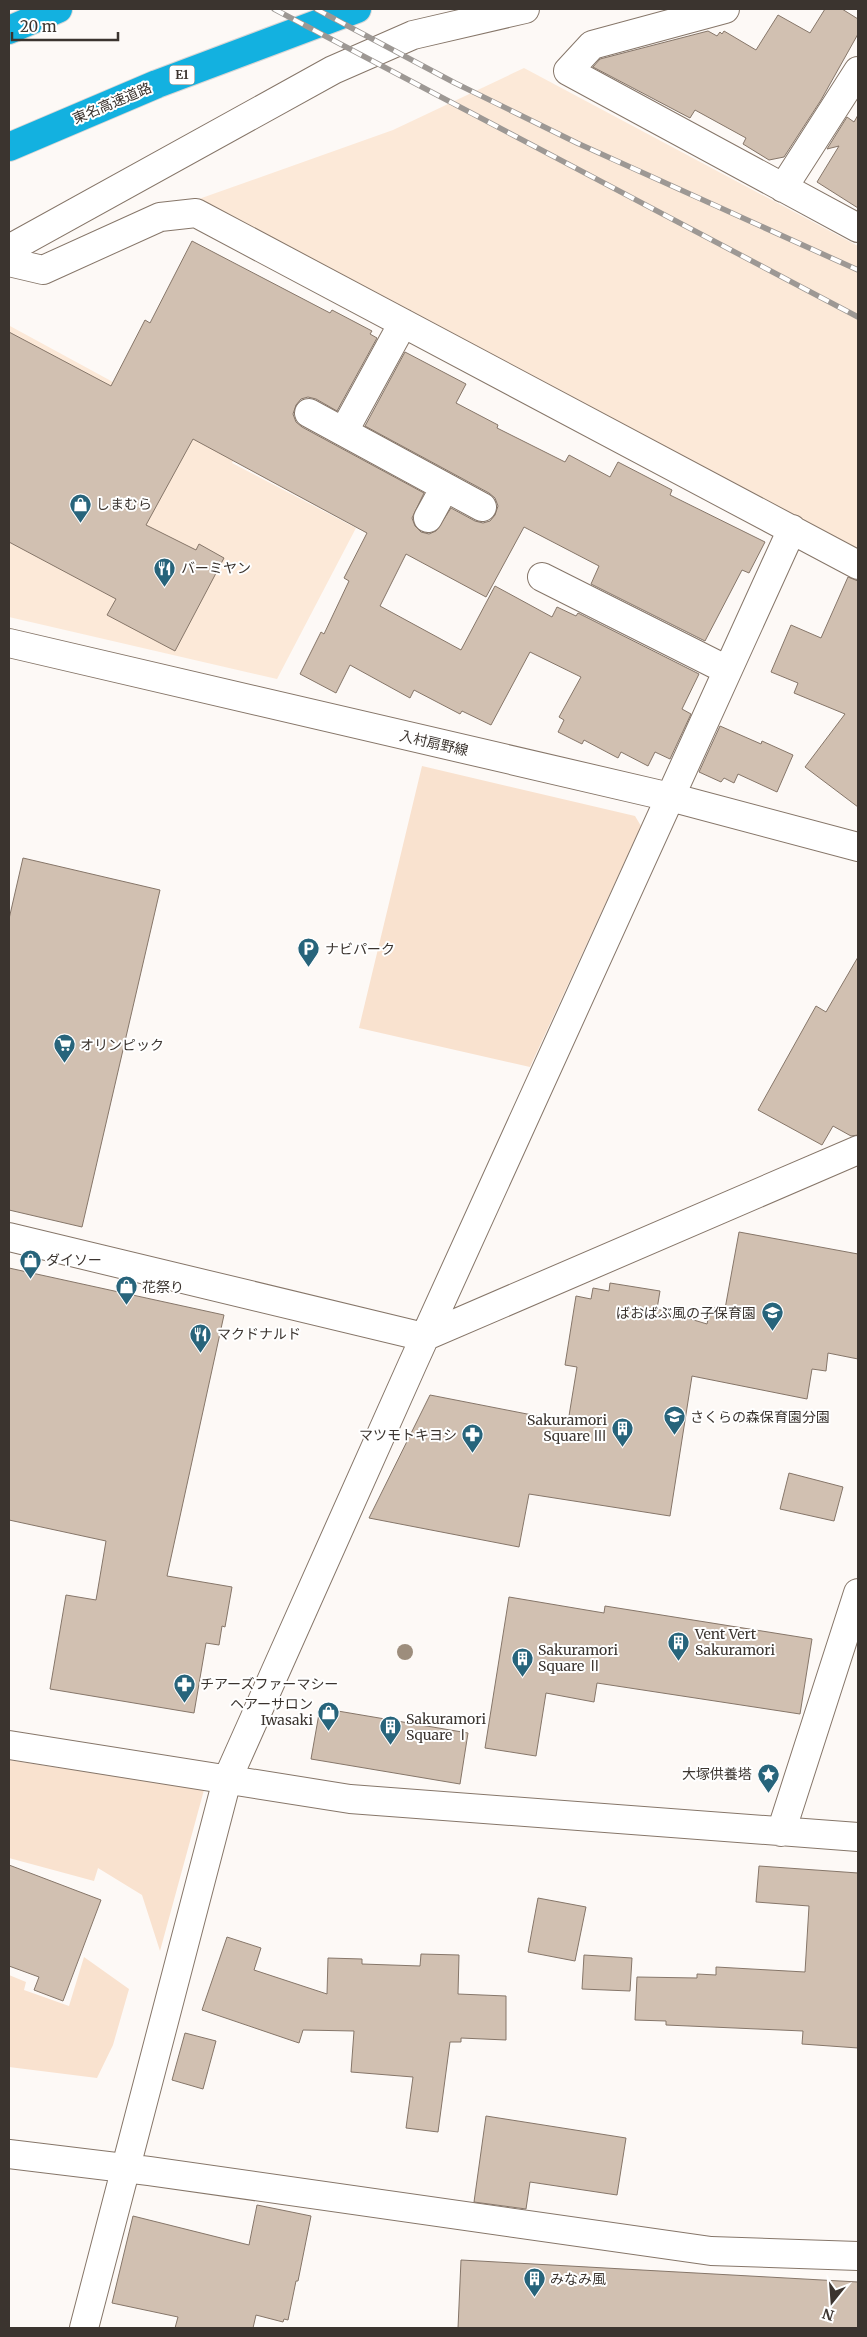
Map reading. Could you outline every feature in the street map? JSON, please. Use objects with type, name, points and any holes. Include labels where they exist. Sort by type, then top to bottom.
[{"type":"highway","points":[[9,30],[58,9]]},
{"type":"highway","name":"東名高速道路","points":[[9,146],[157,84],[357,9]]},
{"type":"street","points":[[9,249],[333,70],[413,35],[525,9]]},
{"type":"street","points":[[724,9],[592,45],[568,71],[858,228]]},
{"type":"street","points":[[783,188],[858,70]]},
{"type":"street","points":[[9,262],[43,270],[160,217],[196,213],[792,528],[858,565]]},
{"type":"street","points":[[344,432],[403,323]]},
{"type":"street","points":[[309,413],[482,507]]},
{"type":"street","points":[[428,518],[446,487]]},
{"type":"street","points":[[84,2328],[227,1780],[424,1337],[792,528]]},
{"type":"street","points":[[542,577],[727,670]]},
{"type":"street","name":"入村扇野線","points":[[9,643],[670,797],[858,847]]},
{"type":"street","points":[[9,1237],[424,1337],[858,1150]]},
{"type":"street","points":[[781,1832],[858,1593]]},
{"type":"street","points":[[9,1744],[350,1798],[858,1837]]},
{"type":"street","points":[[9,2154],[125,2168],[711,2251],[858,2256]]},
{"type":"shaded area","points":[[524,68],[858,246],[858,552],[196,200],[393,130]]},
{"type":"shaded area","points":[[10,326],[238,450],[232,463],[356,528],[277,679],[9,617]]},
{"type":"shaded area","points":[[422,766],[635,816],[641,826],[530,1067],[359,1028]]},
{"type":"shaded area","points":[[9,1760],[204,1790],[160,1951],[142,1895],[98,1868],[94,1881],[9,1858]]},
{"type":"shaded area","points":[[84,1957],[129,1989],[113,2045],[97,2078],[9,2067],[9,1975],[26,1982],[24,1990],[69,2006]]},
{"type":"building","points":[[825,9],[842,9],[858,19],[858,34],[821,100],[784,157],[769,160],[743,144],[746,138],[695,110],[690,118],[593,67],[600,59],[708,31],[717,36],[720,32],[722,34],[724,31],[756,50],[778,15],[810,33]]},
{"type":"building","points":[[858,115],[858,208],[817,182],[839,146],[827,149],[847,117],[854,122]]},
{"type":"building","points":[[192,241],[330,313],[332,310],[372,331],[370,334],[377,338],[337,411],[316,399],[308,397],[301,399],[296,405],[293,414],[296,422],[302,427],[424,493],[412,518],[415,526],[421,532],[429,534],[436,531],[451,508],[475,521],[483,523],[490,521],[495,515],[498,506],[495,498],[489,493],[365,426],[405,352],[466,384],[456,403],[498,425],[497,428],[565,462],[569,455],[610,477],[618,462],[672,490],[670,495],[765,542],[749,573],[742,570],[705,641],[591,584],[599,566],[524,527],[486,597],[406,554],[380,606],[461,650],[495,586],[552,617],[557,607],[576,616],[578,613],[699,674],[682,709],[691,714],[670,759],[655,752],[648,766],[621,752],[618,758],[584,740],[582,744],[558,732],[564,720],[559,717],[581,677],[530,652],[491,725],[462,711],[460,714],[414,690],[410,698],[350,665],[336,693],[300,674],[321,632],[324,634],[349,581],[344,578],[367,533],[193,439],[146,525],[196,550],[199,544],[224,558],[175,651],[107,615],[116,599],[9,542],[9,332],[111,386],[145,320],[150,323]]},
{"type":"building","points":[[848,577],[858,581],[858,807],[805,767],[845,714],[794,693],[798,683],[771,672],[791,625],[821,638]]},
{"type":"building","points":[[720,726],[761,744],[762,741],[793,755],[777,792],[738,774],[734,783],[724,778],[721,782],[699,772]]},
{"type":"building","name":"オリンピック","points":[[23,858],[160,890],[82,1227],[9,1210],[9,919]]},
{"type":"building","points":[[858,957],[858,1135],[851,1136],[833,1126],[822,1145],[758,1110],[816,1006],[826,1012]]},
{"type":"building","points":[[739,1232],[858,1254],[858,1359],[828,1353],[826,1371],[812,1369],[807,1399],[692,1376],[670,1516],[529,1494],[519,1547],[369,1518],[430,1395],[568,1422],[577,1367],[565,1365],[576,1296],[591,1299],[593,1288],[609,1291],[610,1283],[660,1291],[657,1309],[707,1324],[711,1307],[725,1309]]},
{"type":"building","points":[[9,1268],[224,1315],[167,1576],[232,1587],[225,1627],[222,1626],[219,1645],[206,1643],[194,1713],[50,1689],[66,1595],[96,1600],[106,1541],[9,1520]]},
{"type":"building","points":[[789,1473],[843,1487],[834,1521],[780,1509]]},
{"type":"building","name":"Vent Vert Sakuramori","points":[[509,1597],[604,1613],[605,1606],[812,1639],[800,1714],[597,1683],[594,1702],[546,1693],[536,1756],[485,1748]]},
{"type":"building","name":"Sakuramori Square Ⅰ","points":[[320,1708],[468,1733],[460,1784],[311,1759]]},
{"type":"building","points":[[9,1865],[101,1900],[63,2001],[34,1990],[39,1977],[9,1966]]},
{"type":"building","points":[[759,1866],[858,1873],[858,2048],[802,2044],[803,2031],[666,2025],[666,2021],[635,2020],[637,1977],[697,1978],[697,1974],[716,1975],[716,1967],[805,1972],[809,1906],[756,1902]]},
{"type":"building","points":[[538,1898],[586,1907],[575,1961],[528,1952]]},
{"type":"building","points":[[227,1937],[261,1948],[254,1970],[327,1994],[328,1958],[362,1959],[362,1964],[420,1966],[421,1954],[459,1955],[458,1994],[506,1996],[506,2040],[461,2038],[461,2042],[450,2042],[438,2132],[406,2128],[413,2077],[351,2072],[354,2031],[303,2030],[299,2043],[202,2010]]},
{"type":"building","points":[[584,1955],[632,1958],[630,1991],[582,1989]]},
{"type":"building","points":[[185,2033],[216,2041],[203,2089],[172,2080]]},
{"type":"building","points":[[486,2116],[626,2138],[617,2195],[530,2182],[526,2209],[474,2202]]},
{"type":"building","points":[[257,2205],[311,2216],[288,2320],[284,2319],[283,2322],[256,2315],[253,2328],[175,2328],[178,2317],[112,2303],[133,2216],[249,2245]]},
{"type":"building","points":[[461,2260],[858,2282],[858,2328],[458,2328]]},
{"type":"railway","points":[[274,9],[858,317]]},
{"type":"railway","points":[[316,9],[455,83],[577,143],[858,270]]},
{"type":"place","name":"しまむら","points":[[80,523]]},
{"type":"place","name":"バーミヤン","points":[[165,587]]},
{"type":"place","name":"ナビパーク","points":[[309,968]]},
{"type":"place","name":"オリンピック","points":[[64,1064]]},
{"type":"place","name":"ダイソー","points":[[30,1279]]},
{"type":"place","name":"花祭り","points":[[126,1306]]},
{"type":"place","name":"ばおばぶ風の子保育園","points":[[772,1332]]},
{"type":"place","name":"マクドナルド","points":[[201,1353]]},
{"type":"place","name":"さくらの森保育園分園","points":[[674,1436]]},
{"type":"place","name":"Sakuramori Square Ⅲ","points":[[623,1447]]},
{"type":"place","name":"マツモトキヨシ","points":[[473,1454]]},
{"type":"place","name":"Vent Vert Sakuramori","points":[[679,1661]]},
{"type":"place","name":"Sakuramori Square Ⅱ","points":[[522,1677]]},
{"type":"place","name":"チアーズファーマシー","points":[[184,1703]]},
{"type":"place","name":"ヘアーサロン Iwasaki","points":[[329,1731]]},
{"type":"place","name":"Sakuramori Square Ⅰ","points":[[390,1746]]},
{"type":"place","name":"大塚供養塔","points":[[768,1793]]},
{"type":"place","name":"みなみ風","points":[[534,2298]]}]
